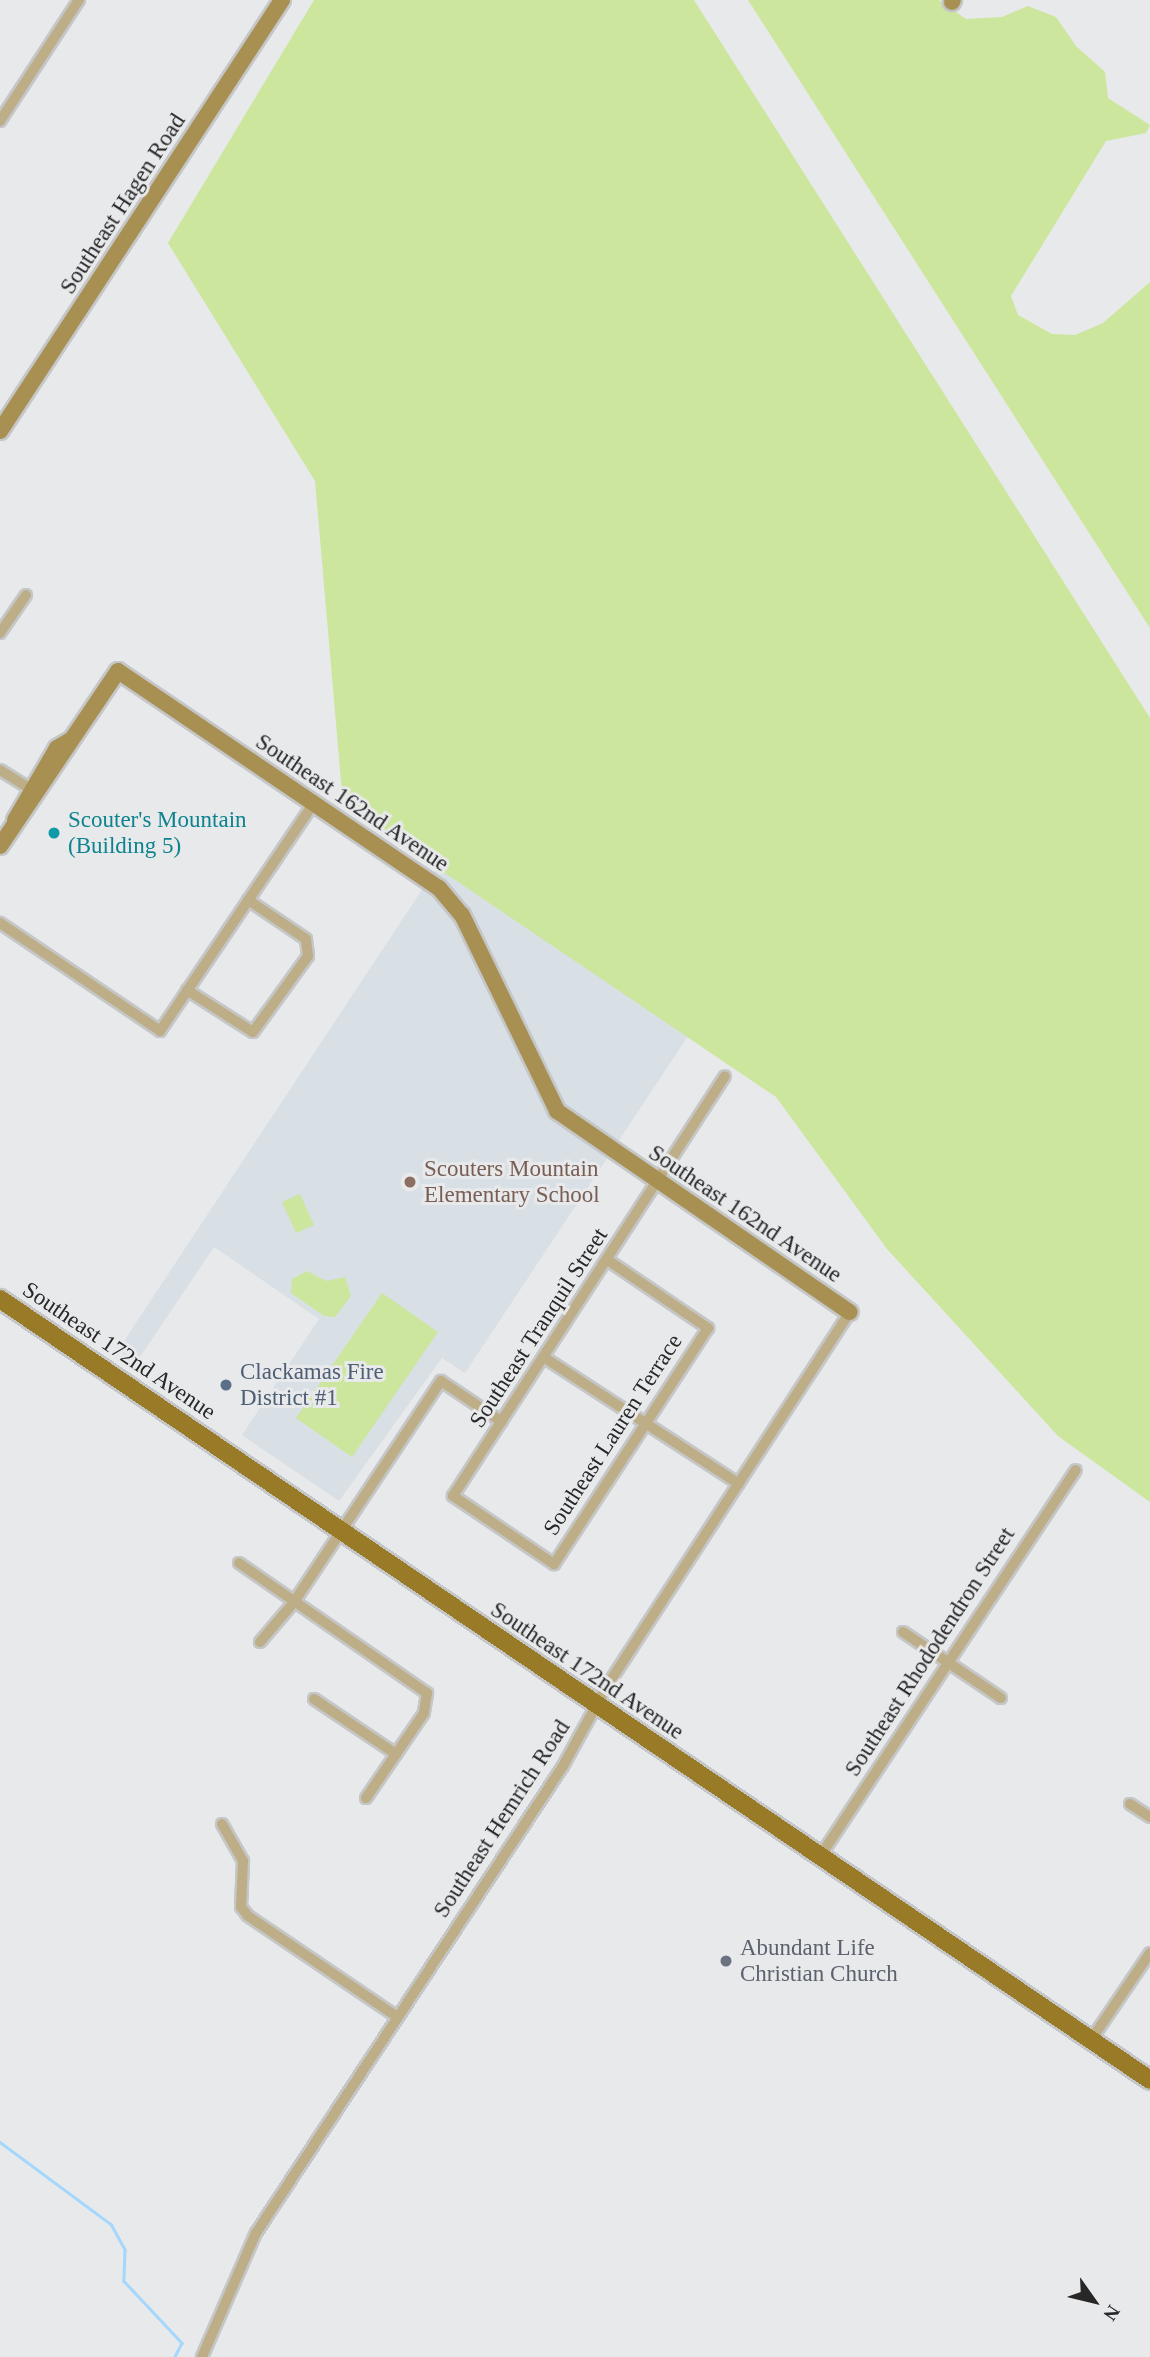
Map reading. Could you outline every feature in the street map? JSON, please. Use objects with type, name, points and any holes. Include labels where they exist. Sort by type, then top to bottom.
[{"type":"main road","name":"Southeast 172nd Avenue","points":[[0,1299],[598,1710],[1150,2080]]},
{"type":"street","points":[[0,121],[79,0]]},
{"type":"street","name":"Southeast Hagen Road","points":[[0,431],[282,0]]},
{"type":"street","points":[[0,633],[26,595]]},
{"type":"street","name":"Southeast 162nd Avenue","points":[[71,740],[118,671],[454,902],[546,1097],[566,1120],[850,1312]]},
{"type":"street","points":[[14,825],[30,789],[57,748],[71,740]]},
{"type":"street","points":[[0,846],[71,740]]},
{"type":"street","points":[[0,770],[30,789]]},
{"type":"street","points":[[0,923],[160,1031],[313,804]]},
{"type":"street","points":[[187,990],[253,1032],[312,946],[248,900]]},
{"type":"street","name":"Southeast Tranquil Street","points":[[554,1564],[453,1496],[659,1184],[725,1076]]},
{"type":"street","name":"Southeast Lauren Terrace","points":[[554,1564],[708,1328],[609,1261]]},
{"type":"street","name":"Southeast Hemrich Road","points":[[202,2357],[256,2233],[598,1710],[607,1686],[850,1312]]},
{"type":"street","points":[[545,1358],[739,1484]]},
{"type":"street","points":[[260,1642],[294,1602],[441,1381],[502,1422]]},
{"type":"street","name":"Southeast Rhododendron Street","points":[[819,1858],[1076,1470]]},
{"type":"street","points":[[239,1563],[427,1693],[427,1708],[366,1798]]},
{"type":"street","points":[[903,1632],[1001,1698]]},
{"type":"street","points":[[314,1699],[396,1754]]},
{"type":"street","points":[[1130,1804],[1150,1817]]},
{"type":"street","points":[[222,1824],[243,1861],[241,1907],[248,1916],[397,2017]]},
{"type":"street","points":[[1091,2040],[1150,1953]]},
{"type":"shaded area","name":"Scouters Mountain Elementary School","points":[[437,867],[688,1036],[465,1373],[442,1358],[339,1501],[242,1435],[319,1319],[214,1247],[136,1363],[118,1350]]},
{"type":"green space","points":[[314,0],[694,0],[1150,718],[1150,1502],[1058,1436],[887,1249],[776,1097],[343,804],[315,481],[168,243]]},
{"type":"green space","points":[[748,0],[939,0],[966,19],[1002,17],[1028,6],[1056,17],[1076,46],[1105,72],[1108,98],[1150,125],[1146,133],[1106,141],[1011,296],[1018,315],[1052,334],[1075,335],[1103,323],[1150,282],[1150,628]]},
{"type":"green space","points":[[300,1194],[314,1225],[296,1233],[282,1202]]},
{"type":"green space","points":[[307,1271],[326,1281],[345,1277],[351,1296],[335,1317],[324,1316],[291,1293],[292,1279]]},
{"type":"green space","points":[[382,1293],[438,1332],[352,1457],[296,1418]]},
{"type":"waterway","points":[[0,2142],[111,2224],[125,2249],[124,2281],[182,2343],[175,2357]]},
{"type":"place","name":"Scouter's Mountain (Building 5)","points":[[54,833]]},
{"type":"place","name":"Scouters Mountain Elementary School","points":[[410,1182]]},
{"type":"place","name":"Clackamas Fire District #1","points":[[226,1385]]},
{"type":"place","name":"Abundant Life Christian Church","points":[[726,1961]]}]
